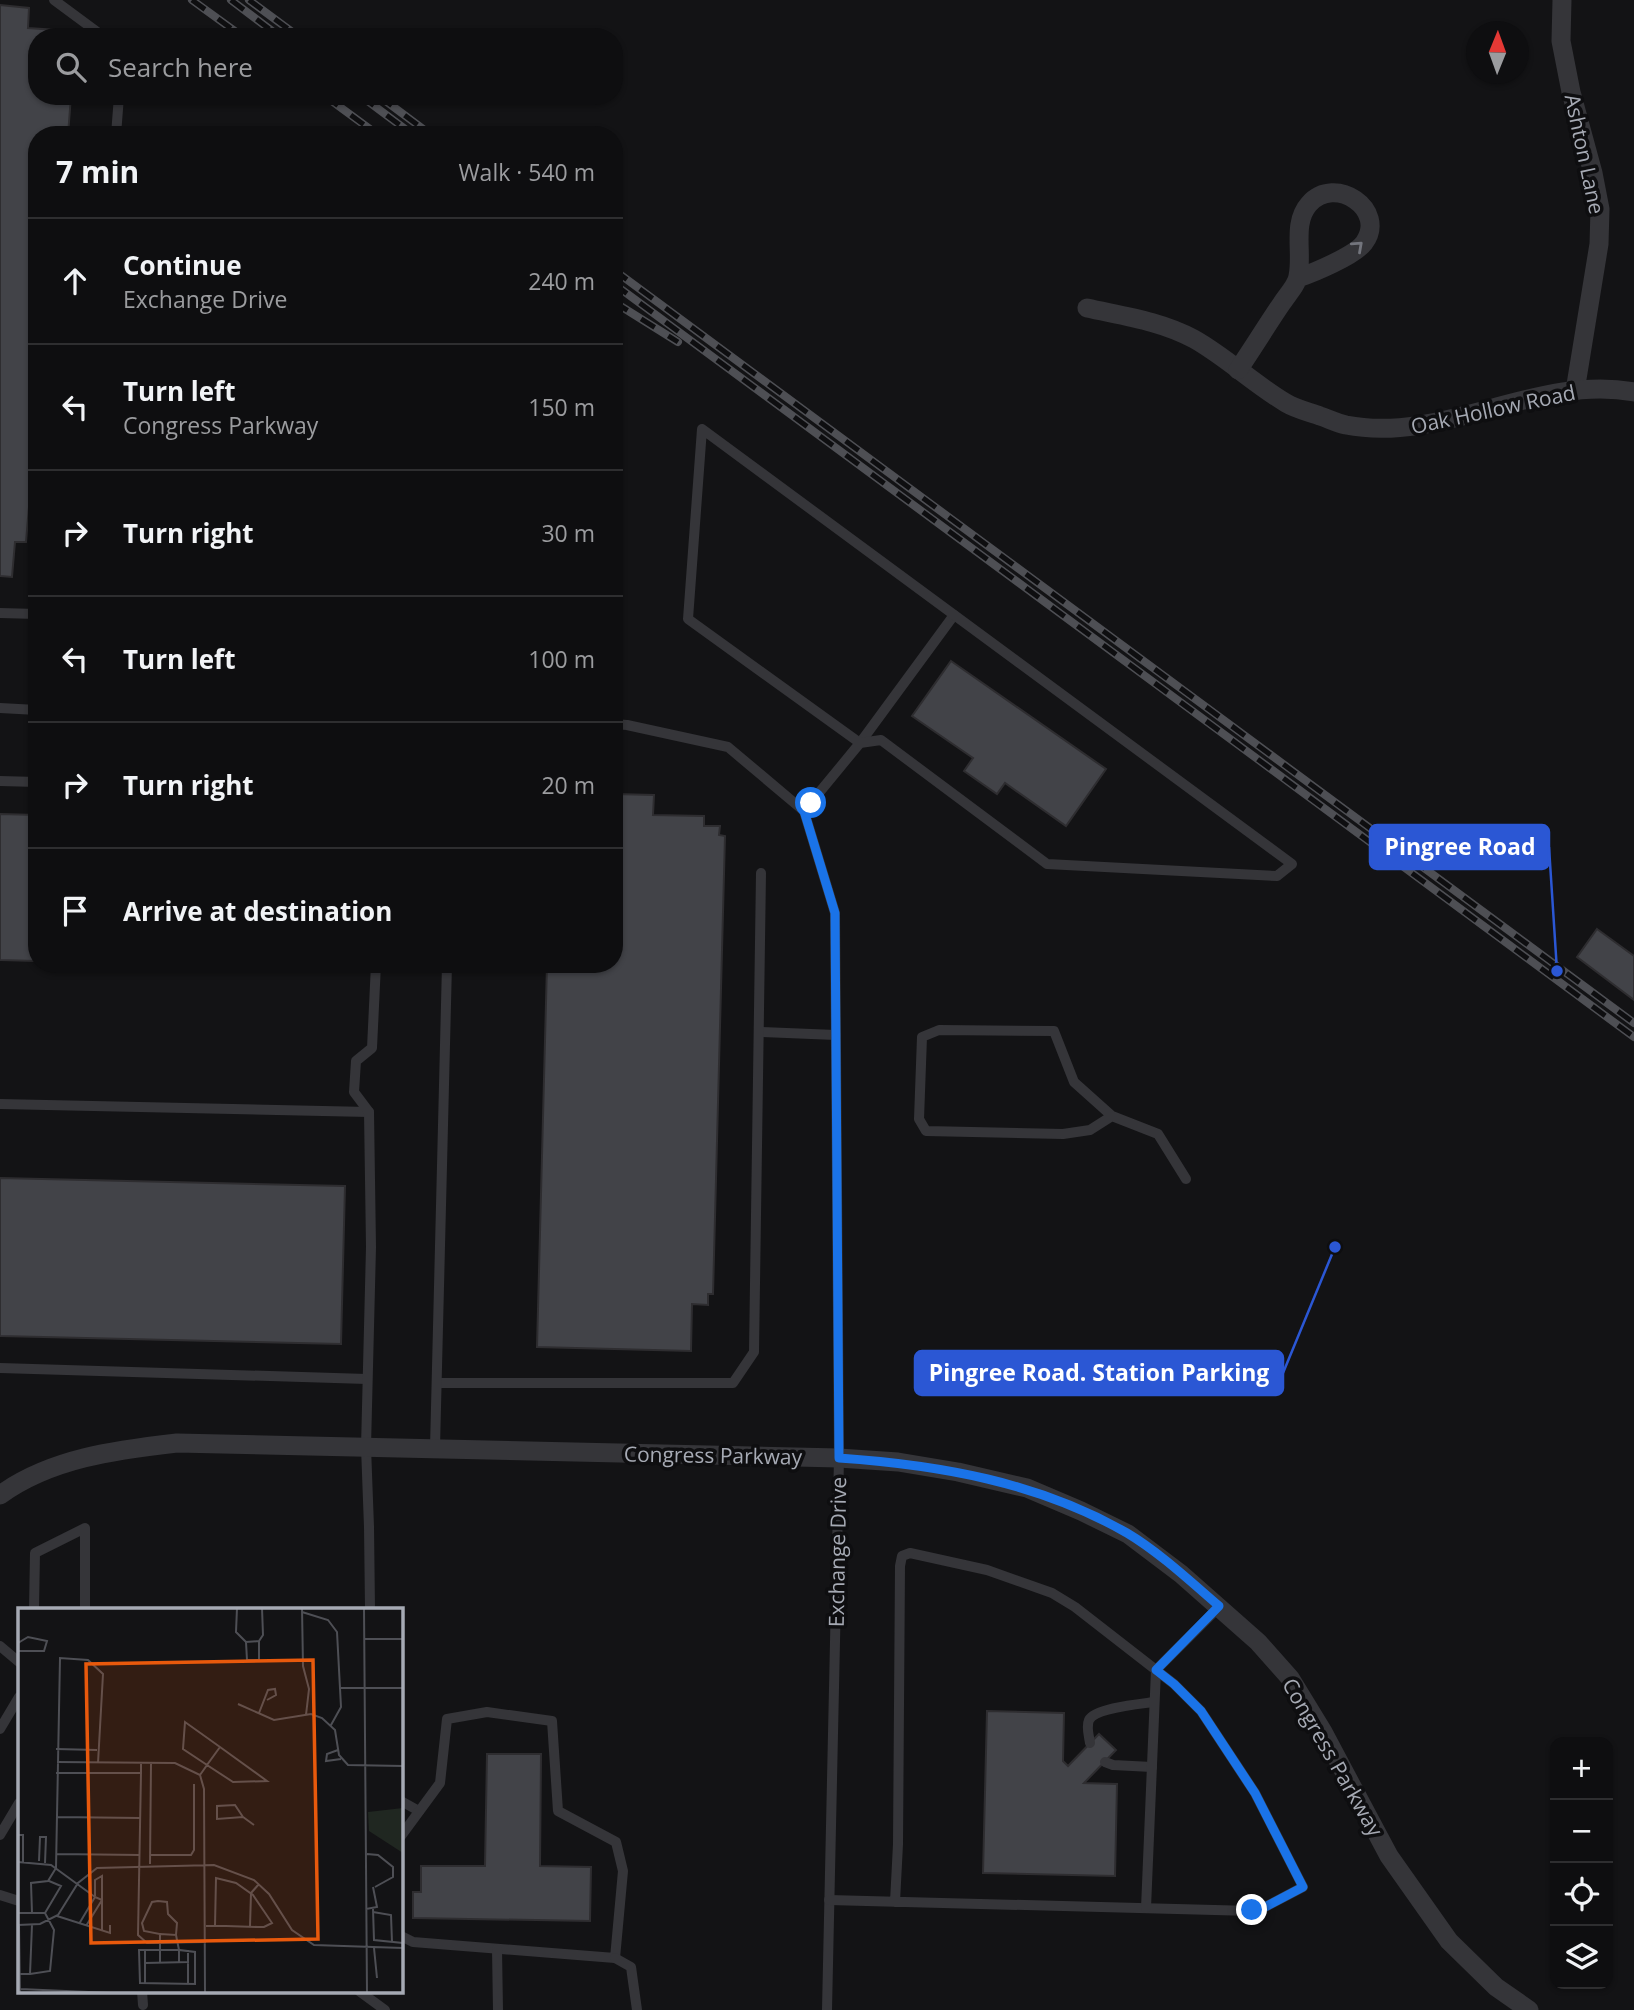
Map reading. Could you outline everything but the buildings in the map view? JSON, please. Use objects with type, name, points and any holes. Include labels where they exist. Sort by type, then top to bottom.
[{"type":"street","name":"Ashton Lane","points":[[1562,0],[1561,41],[1600,209],[1599,244],[1575,391]]},
{"type":"street","points":[[1238,370],[1298,278],[1300,222],[1307,205],[1329,193],[1347,194],[1354,198],[1368,216],[1369,229],[1365,242],[1354,252],[1312,274],[1298,278]]},
{"type":"street","name":"Oak Hollow Road","points":[[1087,308],[1163,325],[1195,340],[1288,405],[1345,425],[1397,428],[1445,421],[1514,402],[1575,391],[1614,388],[1634,392]]},
{"type":"street","name":"Congress Parkway","points":[[0,1495],[51,1467],[118,1449],[177,1443],[839,1458],[910,1464],[1027,1488],[1128,1534],[1181,1574],[1258,1642],[1290,1678],[1323,1732],[1389,1856],[1449,1941],[1496,1987],[1529,2010]]},
{"type":"lane","points":[[54,0],[92,28]]},
{"type":"lane","points":[[117,126],[118,105]]},
{"type":"lane","points":[[702,429],[1292,864],[1277,876],[1047,864],[881,740],[860,743],[688,619],[702,429]]},
{"type":"lane","points":[[0,613],[28,614]]},
{"type":"lane","points":[[623,724],[728,747],[804,811],[860,743],[954,615]]},
{"type":"lane","points":[[0,708],[28,710]]},
{"type":"lane","points":[[0,781],[28,782]]},
{"type":"lane","name":"Exchange Drive","points":[[804,811],[835,913],[839,1458],[827,2010]]},
{"type":"lane","points":[[437,1382],[733,1383],[754,1352],[761,873]]},
{"type":"lane","points":[[370,1608],[366,1447],[371,1247],[369,1112],[354,1092],[356,1061],[372,1048],[376,973]]},
{"type":"lane","points":[[435,1448],[447,973]]},
{"type":"lane","points":[[1112,1116],[1090,1130],[1063,1134],[926,1131],[919,1119],[922,1037],[939,1030],[1054,1031],[1074,1082],[1112,1116],[1158,1134],[1186,1179]]},
{"type":"lane","points":[[759,1032],[836,1035]]},
{"type":"lane","points":[[0,1104],[369,1112]]},
{"type":"lane","points":[[0,1368],[367,1378]]},
{"type":"lane","points":[[34,1608],[35,1553],[85,1528],[85,1608]]},
{"type":"lane","points":[[829,1900],[895,1902],[1146,1908],[1252,1910],[1265,1907],[1303,1887],[1255,1793],[1201,1711],[1174,1684],[1075,1606],[1052,1592],[987,1570],[910,1553],[902,1556],[900,1566],[898,1844],[895,1902]]},
{"type":"lane","points":[[1146,1908],[1156,1670],[1219,1606]]},
{"type":"lane","points":[[0,1646],[18,1661]]},
{"type":"lane","points":[[0,1729],[18,1699]]},
{"type":"lane","points":[[1090,1743],[1087,1727],[1090,1718],[1098,1712],[1154,1702]]},
{"type":"lane","points":[[402,1835],[440,1783],[447,1719],[487,1712],[552,1721],[558,1811],[616,1842],[623,1871],[615,1958]]},
{"type":"lane","points":[[1105,1762],[1113,1765],[1152,1767]]},
{"type":"lane","points":[[402,1802],[419,1811]]},
{"type":"lane","points":[[0,1835],[18,1805]]},
{"type":"lane","points":[[0,1895],[18,1900]]},
{"type":"lane","points":[[402,1936],[413,1942],[615,1958],[631,1967],[637,2010]]},
{"type":"lane","points":[[497,1949],[498,2010]]},
{"type":"lane","points":[[142,1993],[143,2004]]},
{"type":"lane","points":[[362,1993],[385,2010]]},
{"type":"railway","points":[[192,0],[231,28]]},
{"type":"railway","points":[[231,0],[268,28]]},
{"type":"railway","points":[[249,0],[287,28]]},
{"type":"railway","points":[[337,105],[366,126]]},
{"type":"railway","points":[[373,105],[401,126]]},
{"type":"railway","points":[[391,105],[419,126]]},
{"type":"railway","points":[[623,277],[1634,1023]]},
{"type":"railway","points":[[623,291],[1634,1037]]},
{"type":"railway","points":[[623,308],[678,342]]},
{"type":"place","name":"Pingree Road","points":[[1557,971]]},
{"type":"place","name":"Pingree Road. Station Parking","points":[[1335,1247]]},
{"type":"route","points":[[811,803],[804,811],[835,913],[839,1458],[898,1462],[1027,1488],[1128,1534],[1219,1606],[1156,1670],[1201,1711],[1255,1793],[1303,1887],[1265,1907],[1252,1910]]}]
